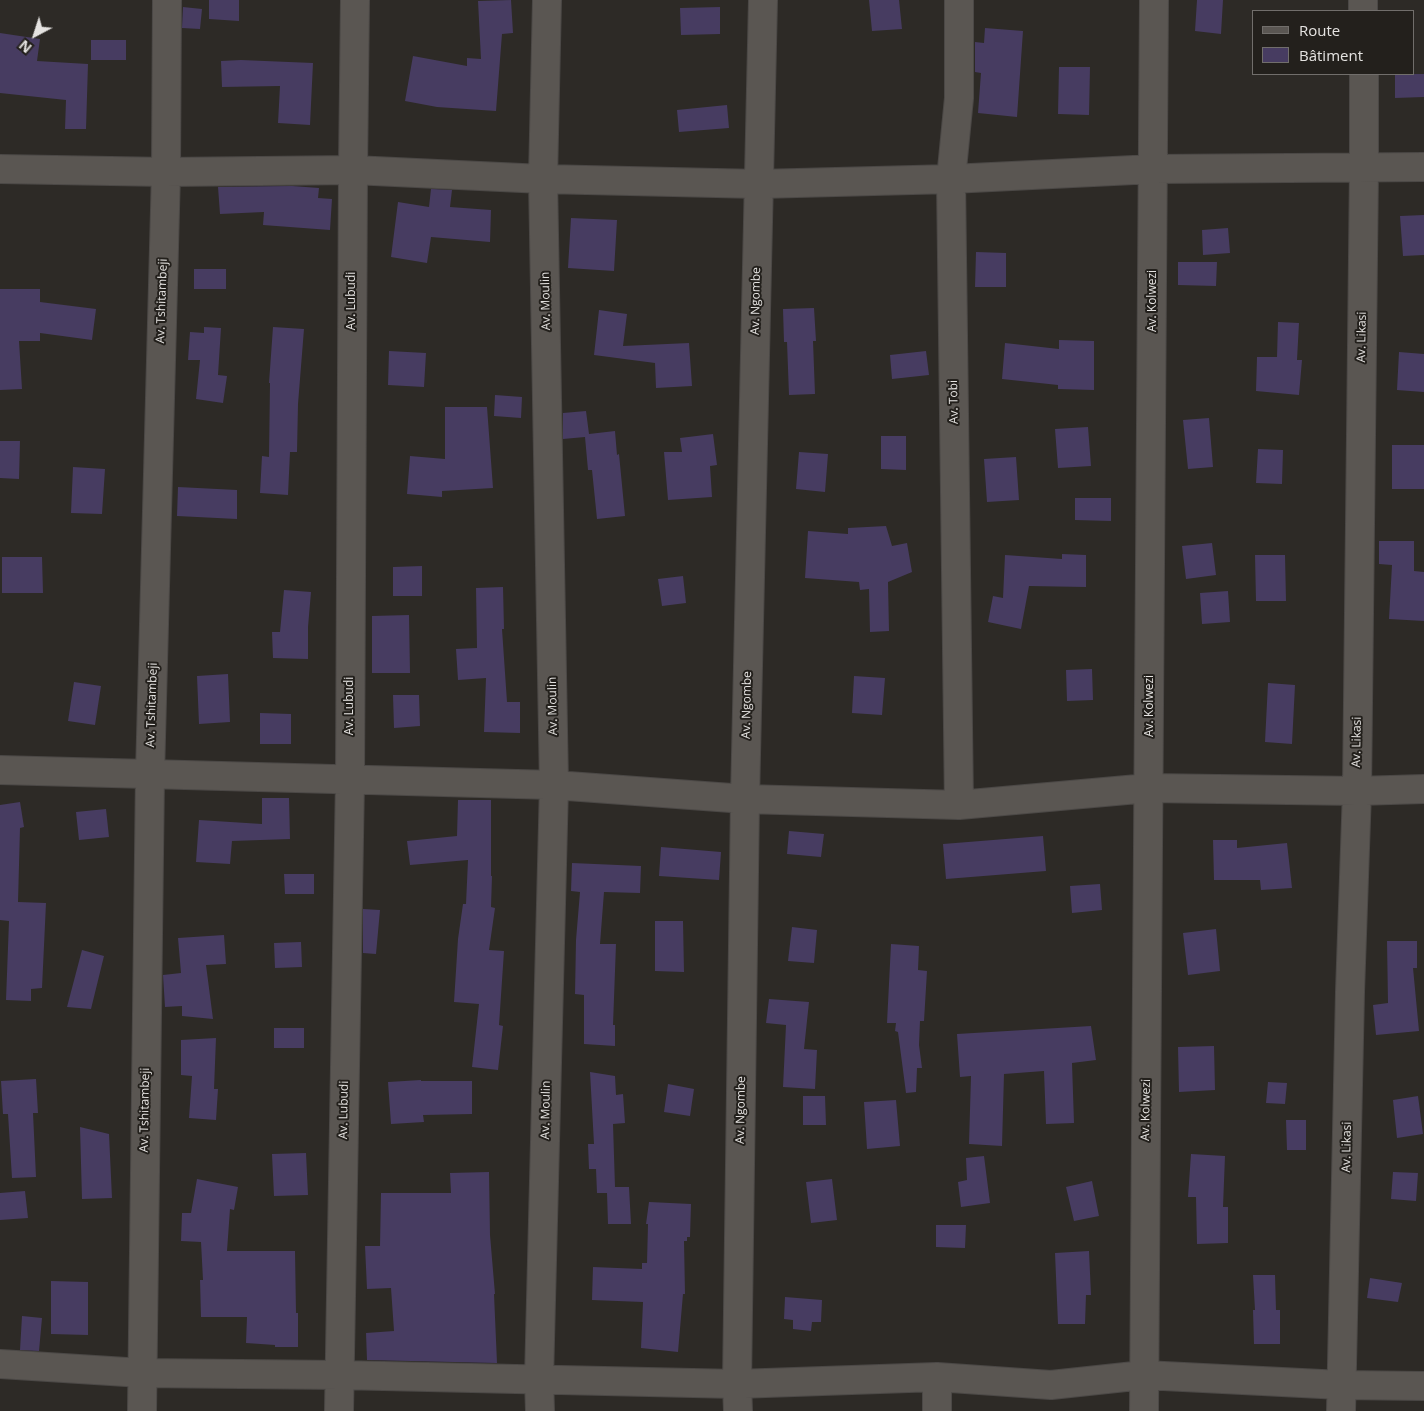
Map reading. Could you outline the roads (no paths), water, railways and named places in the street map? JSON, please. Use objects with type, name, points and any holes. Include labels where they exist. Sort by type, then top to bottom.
[{"type":"street","name":"Av. Tshitambeji","points":[[142,1411],[150,775],[166,172],[166,0]]},
{"type":"street","name":"Av. Lubudi","points":[[339,1411],[350,780],[352,170],[355,0]]},
{"type":"street","name":"Av. Moulin","points":[[540,1411],[539,1379],[554,785],[544,178],[547,0]]},
{"type":"street","name":"Av. Ngombe","points":[[738,1411],[745,799],[763,0]]},
{"type":"street","name":"Av. Tobi","points":[[959,0],[958,98],[951,178],[959,805]]},
{"type":"street","name":"Av. Kolwezi","points":[[1144,1411],[1154,0]]},
{"type":"street","name":"Av. Likasi","points":[[1341,1398],[1350,992],[1357,791],[1364,75]]},
{"type":"street","points":[[0,169],[166,172],[352,170],[759,184],[1154,169],[1424,167]]},
{"type":"street","points":[[0,770],[554,785],[745,799],[959,805],[1149,788],[1357,791],[1424,789]]},
{"type":"street","points":[[0,1364],[142,1373],[339,1375],[737,1384],[937,1377],[1051,1385],[1144,1375],[1341,1398],[1424,1386]]},
{"type":"street","points":[[937,1377],[937,1411]]}]
